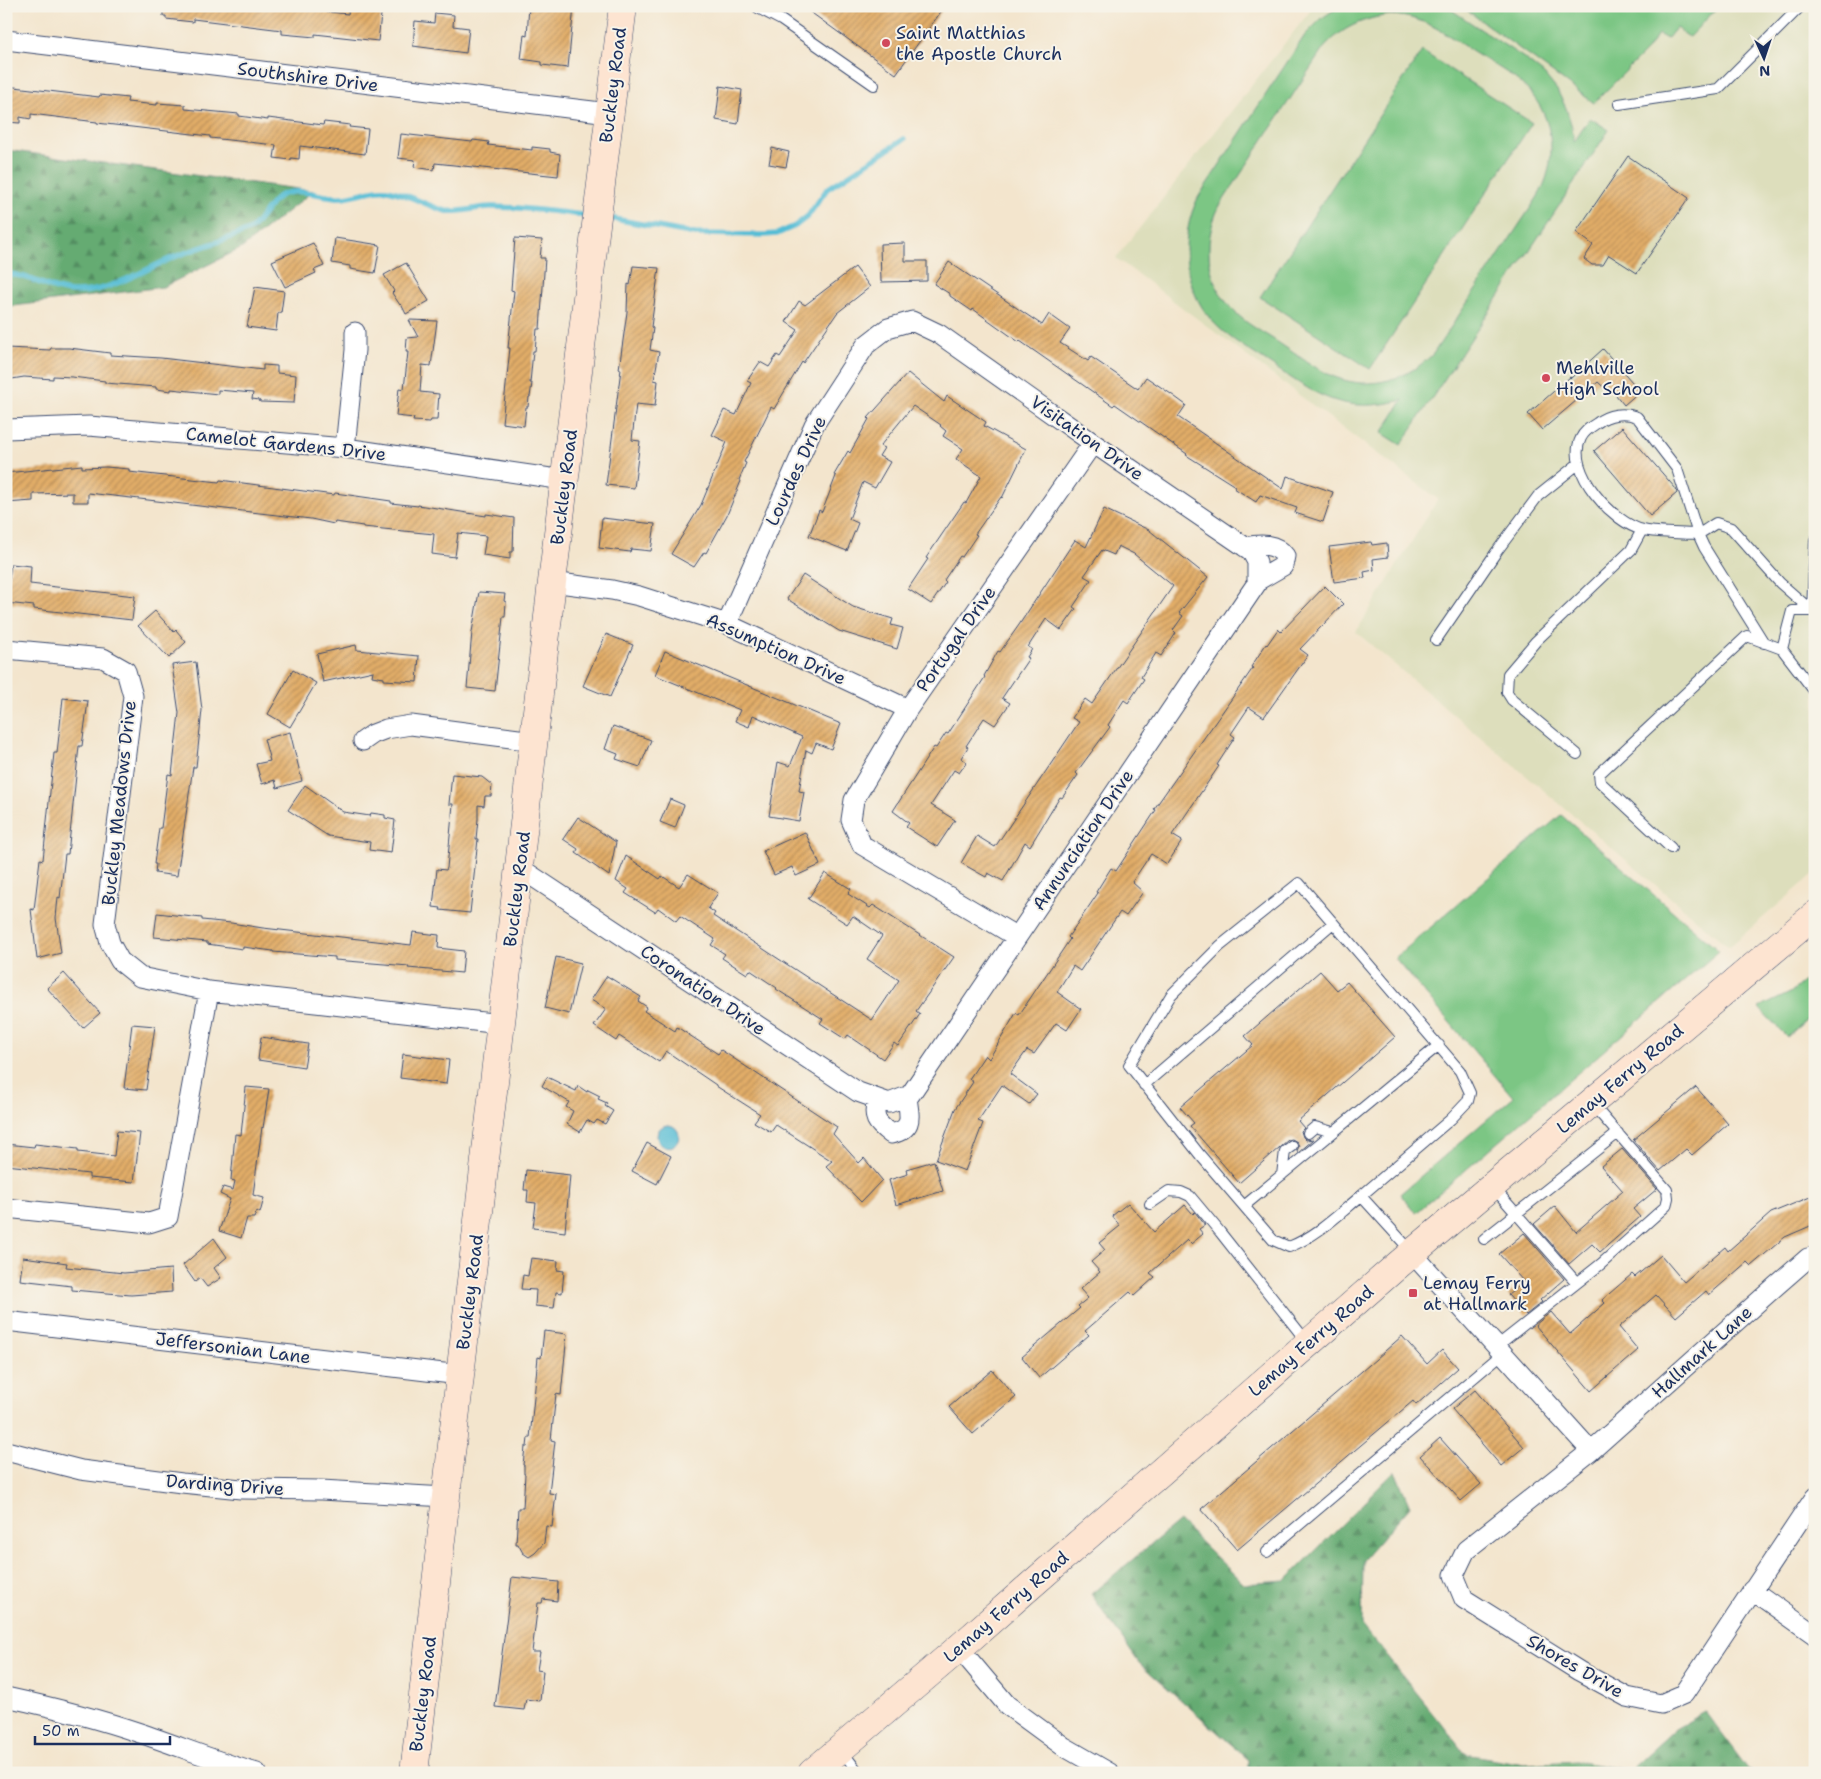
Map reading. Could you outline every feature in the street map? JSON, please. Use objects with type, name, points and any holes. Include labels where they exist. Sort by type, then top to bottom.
[{"type":"street","name":"Buckley Road","points":[[414,1773],[564,480],[622,6]]},
{"type":"street","name":"Southshire Drive","points":[[6,40],[609,113]]},
{"type":"street","name":"Visitation Drive","points":[[912,322],[939,334],[1094,444],[1251,551],[1257,562],[1257,581]]},
{"type":"street","name":"Lourdes Drive","points":[[727,624],[814,425],[866,345],[888,328],[912,322]]},
{"type":"street","points":[[345,448],[355,350],[354,332]]},
{"type":"street","name":"Camelot Gardens Drive","points":[[6,429],[88,426],[345,448],[564,480]]},
{"type":"street","name":"Portugal Drive","points":[[1017,937],[862,845],[851,820],[854,800],[908,709],[1094,444]]},
{"type":"street","name":"Annunciation Drive","points":[[891,1100],[910,1095],[1257,581],[1283,566],[1285,556],[1280,549],[1273,546],[1253,545],[1245,547]]},
{"type":"street","name":"Assumption Drive","points":[[552,582],[612,590],[639,596],[727,624],[908,709]]},
{"type":"street","name":"Buckley Meadows Drive","points":[[6,649],[104,658],[126,672],[133,696],[105,924],[110,943],[120,961],[140,977],[208,991],[501,1024]]},
{"type":"street","points":[[363,741],[373,734],[386,729],[411,725],[534,741]]},
{"type":"street","name":"Coronation Drive","points":[[520,868],[858,1092],[891,1100]]},
{"type":"street","name":"Lemay Ferry Road","points":[[812,1773],[959,1648],[1412,1253],[1592,1104],[1815,915]]},
{"type":"street","points":[[6,1208],[149,1223],[168,1217],[208,991]]},
{"type":"street","points":[[1412,1253],[1591,1451]]},
{"type":"street","name":"Hallmark Lane","points":[[1466,1550],[1591,1451],[1808,1258],[1815,1256]]},
{"type":"street","name":"Jeffersonian Lane","points":[[6,1321],[460,1375]]},
{"type":"street","name":"Darding Drive","points":[[6,1452],[82,1470],[182,1484],[241,1489],[321,1490],[446,1497]]},
{"type":"street","name":"Shores Drive","points":[[1466,1550],[1454,1575],[1464,1599],[1579,1671],[1627,1697],[1661,1704],[1684,1694],[1815,1497]]},
{"type":"street","points":[[1752,1590],[1815,1635]]},
{"type":"street","points":[[959,1648],[1008,1705],[1063,1746],[1110,1773]]},
{"type":"street","points":[[6,1697],[71,1711],[142,1733],[231,1766],[257,1773]]},
{"type":"lane","points":[[1619,104],[1718,89],[1801,6]]},
{"type":"lane","points":[[758,7],[781,20],[874,85]]},
{"type":"lane","points":[[1764,643],[1698,534],[1677,469],[1637,417],[1632,415],[1610,416],[1600,420],[1587,430],[1580,438],[1578,464],[1591,490],[1616,516],[1642,530],[1698,534],[1716,523],[1731,528],[1780,583],[1813,611]]},
{"type":"lane","points":[[1436,640],[1538,496],[1578,464]]},
{"type":"lane","points":[[1576,754],[1512,700],[1507,692],[1506,682],[1508,674],[1536,642],[1631,550],[1642,530]]},
{"type":"lane","points":[[1813,611],[1815,540]]},
{"type":"lane","points":[[1782,649],[1792,611],[1813,611]]},
{"type":"lane","points":[[1671,848],[1600,782],[1600,774],[1747,636],[1782,649],[1815,692]]},
{"type":"lane","points":[[1299,882],[1439,1045],[1460,1071],[1470,1093],[1468,1101],[1451,1119],[1325,1227],[1304,1241],[1289,1247],[1273,1240],[1200,1155],[1129,1065],[1171,995],[1220,946],[1299,882]]},
{"type":"lane","points":[[1144,1085],[1333,923]]},
{"type":"lane","points":[[1244,1206],[1439,1045]]},
{"type":"lane","points":[[1267,1552],[1666,1206],[1667,1190],[1592,1104]]},
{"type":"lane","points":[[1308,1132],[1315,1127],[1333,1132]]},
{"type":"lane","points":[[1484,1239],[1618,1133]]},
{"type":"lane","points":[[1282,1175],[1285,1151],[1292,1146]]},
{"type":"lane","points":[[1492,1186],[1577,1283]]},
{"type":"lane","points":[[1150,1204],[1169,1191],[1181,1192],[1190,1196],[1308,1343]]},
{"type":"lane","points":[[1361,1196],[1412,1253]]},
{"type":"lane","points":[[840,1749],[858,1773]]},
{"type":"shaded area","name":"Mehlville High School","points":[[1314,6],[1815,6],[1815,873],[1729,947],[1356,632],[1438,499],[1116,258]]},
{"type":"green space","points":[[1340,6],[1445,6],[1524,58],[1544,74],[1557,90],[1566,108],[1574,142],[1590,118],[1609,130],[1401,445],[1382,433],[1403,400],[1382,404],[1347,404],[1332,400],[1303,385],[1243,346],[1217,326],[1197,298],[1187,264],[1188,229],[1192,212],[1199,196],[1305,35],[1322,18]],"holes":[[[1381,16],[1403,16],[1444,32],[1508,74],[1527,89],[1537,101],[1544,114],[1551,142],[1551,156],[1544,185],[1537,198],[1433,354],[1422,364],[1397,377],[1370,383],[1356,382],[1322,371],[1238,315],[1219,292],[1214,278],[1210,264],[1210,236],[1213,221],[1219,207],[1323,49],[1337,35],[1353,25]]]},
{"type":"green space","points":[[1461,6],[1719,6],[1689,37],[1676,28],[1667,39],[1658,34],[1647,50],[1594,103]]},
{"type":"green space","points":[[1422,51],[1532,123],[1370,369],[1260,297]]},
{"type":"green space","points":[[6,150],[313,191],[242,248],[163,287],[6,307]]},
{"type":"green space","points":[[1561,815],[1719,951],[1416,1213],[1400,1194],[1513,1097],[1395,958]]},
{"type":"green space","points":[[1815,972],[1815,1012],[1787,1037],[1759,1008],[1790,993]]},
{"type":"green space","points":[[1395,1471],[1410,1506],[1363,1560],[1362,1625],[1466,1754],[1524,1764],[1575,1761],[1630,1770],[1675,1729],[1705,1712],[1751,1773],[1249,1773],[1249,1760],[1139,1663],[1091,1594],[1179,1521],[1244,1584],[1285,1581]]},
{"type":"water","points":[[668,1125],[676,1128],[679,1136],[676,1144],[668,1147],[660,1144],[657,1136],[660,1128]]},
{"type":"building","points":[[163,6],[320,6],[320,11],[348,14],[349,6],[382,6],[378,41],[315,34],[315,37],[282,34],[282,30],[193,19],[193,22],[166,19],[166,16],[163,16]]},
{"type":"building","points":[[529,6],[574,6],[568,68],[542,65],[542,62],[521,59],[524,35],[527,36]]},
{"type":"building","name":"Saint Matthias the Apostle Church","points":[[802,6],[945,6],[896,74]]},
{"type":"building","points":[[435,13],[454,15],[453,26],[469,28],[466,53],[413,46],[415,21],[434,23]]},
{"type":"building","points":[[6,86],[99,97],[100,95],[128,98],[127,102],[185,105],[185,109],[239,114],[239,116],[268,120],[268,118],[323,125],[324,122],[350,125],[349,127],[368,129],[365,154],[300,146],[299,159],[291,158],[291,160],[274,158],[276,145],[210,138],[210,136],[31,114],[31,119],[20,117],[20,123],[6,122]]},
{"type":"building","points":[[720,86],[742,90],[738,124],[716,120]]},
{"type":"building","points":[[401,134],[472,142],[473,140],[489,142],[488,145],[532,150],[532,147],[550,149],[550,152],[560,154],[558,176],[435,163],[434,170],[414,167],[415,160],[398,158]]},
{"type":"building","points":[[772,148],[789,152],[786,167],[769,164]]},
{"type":"building","points":[[1628,156],[1689,198],[1637,273],[1609,255],[1603,265],[1592,265],[1584,259],[1593,245],[1576,232]]},
{"type":"building","points":[[335,238],[380,245],[375,273],[350,269],[350,266],[332,263]]},
{"type":"building","points":[[515,238],[542,240],[540,258],[545,258],[540,329],[537,329],[535,351],[533,351],[530,383],[532,383],[528,407],[526,407],[524,426],[502,423],[510,348],[508,348],[514,291],[511,290]]},
{"type":"building","points":[[313,243],[324,266],[314,270],[316,273],[285,287],[272,261]]},
{"type":"building","points":[[905,243],[905,261],[927,261],[927,281],[881,282],[880,244]]},
{"type":"building","points":[[949,262],[1042,325],[1049,314],[1070,329],[1060,343],[1088,361],[1091,357],[1138,389],[1146,377],[1186,405],[1178,417],[1283,489],[1287,476],[1333,492],[1323,522],[1295,513],[1297,508],[1260,495],[1256,502],[1115,404],[1113,406],[973,309],[972,311],[950,296],[950,294],[934,284]]},
{"type":"building","points":[[406,263],[429,301],[406,314],[392,293],[394,291],[384,275]]},
{"type":"building","points":[[633,266],[659,268],[651,327],[653,328],[650,350],[659,352],[654,380],[658,381],[655,406],[636,404],[632,440],[640,441],[634,488],[606,485],[621,369],[619,369],[627,312],[628,284],[630,285]]},
{"type":"building","points":[[855,267],[870,287],[837,313],[802,362],[774,409],[771,407],[744,462],[746,463],[739,480],[741,481],[727,515],[706,553],[704,552],[694,567],[671,554],[701,505],[727,442],[712,435],[724,410],[736,415],[751,383],[747,381],[760,362],[769,367],[777,355],[780,357],[798,330],[786,322],[799,301],[805,305]]},
{"type":"building","points":[[255,287],[284,291],[281,313],[278,313],[276,331],[247,327]]},
{"type":"building","points":[[409,320],[437,321],[431,366],[422,365],[420,392],[439,394],[437,420],[431,420],[430,422],[413,421],[414,418],[396,416],[399,388],[404,389],[408,352],[406,352],[407,338],[418,337]]},
{"type":"building","points":[[6,348],[50,350],[51,348],[69,348],[110,353],[110,355],[161,358],[263,370],[263,365],[277,366],[277,373],[296,375],[294,403],[260,402],[259,400],[252,399],[253,393],[218,390],[218,394],[171,389],[171,391],[156,389],[156,387],[105,383],[105,381],[72,377],[53,376],[53,379],[24,377],[6,380]]},
{"type":"building","points":[[1603,349],[1640,391],[1624,405],[1611,389],[1609,392],[1598,382],[1542,430],[1528,414]]},
{"type":"building","points":[[908,373],[944,402],[947,396],[986,422],[984,426],[1026,449],[1002,498],[975,534],[977,535],[962,557],[960,556],[931,604],[908,589],[928,559],[926,558],[964,502],[966,503],[981,476],[956,459],[963,449],[943,436],[946,431],[941,425],[913,406],[880,446],[884,448],[879,456],[890,462],[875,488],[863,482],[849,519],[858,523],[847,551],[809,536],[819,510],[822,512],[836,476],[834,475],[848,451],[850,453],[868,418]]},
{"type":"building","points":[[1622,427],[1676,489],[1677,493],[1650,516],[1594,451]]},
{"type":"building","points":[[82,465],[82,468],[106,467],[129,469],[129,472],[219,482],[220,480],[334,495],[335,493],[391,501],[391,503],[514,518],[513,552],[510,552],[510,559],[483,555],[486,536],[458,533],[455,557],[432,554],[434,534],[363,527],[335,522],[334,524],[311,519],[88,493],[88,502],[73,502],[73,493],[33,494],[33,501],[6,503],[6,473]]},
{"type":"building","points":[[1104,509],[1149,530],[1208,577],[1179,613],[1183,616],[1173,630],[1176,633],[1161,656],[1156,653],[1141,677],[1144,679],[1128,703],[1124,700],[1108,725],[1110,727],[1076,773],[1078,775],[1062,798],[1060,797],[1030,846],[1025,842],[1003,881],[988,873],[986,877],[961,863],[977,836],[995,847],[1079,722],[1072,718],[1085,699],[1092,704],[1173,586],[1134,554],[1118,546],[1114,555],[1102,550],[1084,576],[1091,580],[1073,607],[1076,609],[1061,630],[1046,619],[1028,647],[1032,649],[1027,657],[1029,658],[1002,698],[1010,703],[995,725],[984,718],[966,746],[968,747],[961,758],[967,762],[959,773],[954,770],[931,805],[955,820],[937,847],[906,827],[909,823],[893,811],[934,747],[936,748],[946,733],[948,734],[985,677],[998,651],[1000,652],[1019,625],[1075,540],[1086,547]]},
{"type":"building","points":[[602,518],[655,524],[651,551],[631,549],[630,552],[599,548]]},
{"type":"building","points":[[1371,542],[1372,545],[1387,543],[1388,557],[1373,559],[1374,570],[1364,572],[1365,578],[1334,582],[1329,547]]},
{"type":"building","points":[[11,564],[31,566],[30,584],[135,596],[132,620],[34,609],[34,606],[6,603],[6,578],[9,579]]},
{"type":"building","points":[[803,575],[853,607],[893,619],[891,625],[903,628],[897,649],[839,631],[787,599]]},
{"type":"building","points":[[1325,586],[1343,604],[1300,649],[1308,655],[1264,717],[1249,707],[1231,734],[1235,737],[1217,765],[1219,766],[1172,835],[1182,841],[1167,864],[1151,854],[1132,882],[1143,892],[1126,916],[1120,912],[1080,971],[1073,966],[1057,992],[1081,1009],[1067,1030],[1056,1023],[1034,1054],[1027,1050],[1010,1074],[1037,1094],[1029,1104],[1002,1085],[978,1121],[983,1123],[965,1171],[936,1160],[955,1109],[973,1082],[969,1079],[985,1055],[989,1059],[1016,1013],[1019,1015],[1070,939],[1068,937],[1098,893],[1096,892],[1111,868],[1116,871],[1156,810],[1154,809],[1253,668],[1251,667],[1266,644],[1278,629],[1281,632]]},
{"type":"building","points":[[479,592],[505,594],[505,617],[503,617],[495,691],[467,688],[472,632]]},
{"type":"building","points":[[155,611],[186,642],[169,658],[138,626]]},
{"type":"building","points":[[606,634],[633,645],[610,697],[583,686]]},
{"type":"building","points":[[356,645],[357,650],[419,656],[417,682],[384,680],[384,678],[372,676],[373,671],[323,682],[317,654]]},
{"type":"building","points":[[665,651],[841,724],[831,749],[816,743],[812,753],[806,750],[799,791],[804,792],[799,821],[769,816],[778,762],[790,766],[802,737],[753,715],[749,727],[735,721],[740,710],[655,675]]},
{"type":"building","points":[[196,662],[202,710],[196,767],[193,767],[177,876],[155,873],[156,864],[154,864],[159,828],[161,828],[168,774],[172,775],[179,713],[172,665]]},
{"type":"building","points":[[293,670],[316,683],[290,727],[268,714]]},
{"type":"building","points":[[63,698],[88,701],[82,746],[79,746],[68,854],[65,854],[60,898],[58,897],[56,918],[61,953],[37,959],[31,909],[34,910],[40,859],[43,860],[54,753],[57,753]]},
{"type":"building","points":[[613,726],[651,740],[640,767],[616,759],[618,754],[605,749]]},
{"type":"building","points":[[290,732],[302,781],[277,788],[275,780],[262,784],[256,764],[270,761],[264,739]]},
{"type":"building","points":[[452,774],[482,777],[492,785],[491,796],[485,796],[484,806],[478,805],[476,839],[478,839],[470,913],[440,910],[441,908],[433,907],[437,869],[446,870],[447,868],[453,804],[449,804]]},
{"type":"building","points":[[305,785],[343,812],[370,816],[371,813],[385,815],[385,818],[395,820],[391,853],[369,850],[370,842],[328,836],[288,810]]},
{"type":"building","points":[[670,799],[684,805],[675,828],[660,822]]},
{"type":"building","points":[[578,817],[616,842],[609,876],[576,853],[578,849],[563,839]]},
{"type":"building","points":[[805,832],[820,865],[796,876],[792,867],[774,875],[763,851]]},
{"type":"building","points":[[626,856],[660,879],[662,876],[679,887],[688,874],[718,893],[708,908],[715,913],[713,916],[872,1020],[899,980],[867,959],[882,936],[853,916],[847,924],[808,899],[825,873],[851,889],[848,894],[870,908],[873,905],[954,957],[916,1011],[920,1014],[898,1046],[894,1043],[883,1059],[848,1035],[845,1039],[820,1023],[823,1019],[750,970],[747,974],[722,958],[725,954],[711,945],[715,939],[680,916],[676,921],[658,908],[655,912],[625,893],[628,889],[616,881]]},
{"type":"building","points":[[157,913],[263,928],[411,945],[413,932],[439,935],[438,948],[464,951],[462,973],[408,968],[409,966],[335,960],[335,957],[273,952],[243,947],[243,949],[207,944],[207,942],[154,937]]},
{"type":"building","points":[[556,957],[581,963],[569,1014],[545,1008]]},
{"type":"building","points":[[1320,971],[1337,990],[1347,982],[1395,1037],[1298,1121],[1304,1128],[1301,1131],[1303,1137],[1306,1140],[1314,1139],[1298,1153],[1299,1146],[1297,1142],[1292,1139],[1288,1140],[1239,1183],[1190,1126],[1194,1123],[1180,1107],[1253,1045],[1245,1036]]},
{"type":"building","points":[[64,973],[100,1013],[83,1028],[47,988]]},
{"type":"building","points":[[607,976],[641,997],[638,1001],[647,1007],[644,1011],[675,1031],[677,1027],[718,1054],[721,1050],[837,1127],[833,1134],[859,1163],[864,1158],[882,1180],[861,1202],[826,1166],[832,1161],[776,1125],[771,1132],[754,1122],[760,1114],[666,1051],[659,1062],[619,1036],[616,1041],[594,1026],[606,1009],[591,1000]]},
{"type":"building","points":[[132,1024],[155,1026],[146,1090],[124,1088]]},
{"type":"building","points":[[261,1037],[308,1044],[304,1067],[258,1060]]},
{"type":"building","points":[[403,1054],[449,1060],[446,1084],[400,1078]]},
{"type":"building","points":[[547,1077],[576,1091],[578,1086],[587,1092],[588,1090],[600,1096],[598,1099],[607,1103],[605,1106],[613,1111],[605,1124],[597,1120],[594,1124],[587,1120],[580,1132],[567,1124],[573,1111],[566,1107],[569,1102],[542,1086]]},
{"type":"building","points":[[246,1087],[269,1089],[253,1195],[264,1198],[260,1213],[257,1211],[254,1218],[247,1218],[241,1238],[219,1231],[230,1199],[220,1194],[223,1187],[233,1190],[235,1181],[231,1180],[235,1134],[241,1135]]},
{"type":"building","points":[[1696,1087],[1728,1124],[1692,1155],[1686,1149],[1660,1171],[1633,1140]]},
{"type":"building","points":[[117,1131],[140,1133],[134,1182],[89,1178],[89,1174],[6,1165],[6,1144],[34,1147],[35,1144],[78,1149],[78,1152],[114,1156]]},
{"type":"building","points":[[647,1143],[671,1156],[657,1184],[632,1171]]},
{"type":"building","points":[[1622,1149],[1657,1189],[1633,1209],[1640,1217],[1600,1252],[1592,1244],[1569,1264],[1534,1224],[1555,1206],[1576,1232],[1623,1191],[1601,1166]]},
{"type":"building","points":[[934,1161],[943,1191],[896,1205],[889,1180],[908,1174],[906,1169]]},
{"type":"building","points":[[526,1170],[570,1175],[565,1232],[533,1228],[536,1203],[527,1202],[528,1190],[524,1190]]},
{"type":"building","points":[[1815,1195],[1815,1224],[1785,1237],[1751,1266],[1747,1262],[1709,1295],[1706,1291],[1676,1317],[1656,1295],[1619,1327],[1638,1350],[1591,1391],[1535,1325],[1551,1312],[1570,1334],[1605,1303],[1602,1300],[1632,1274],[1635,1277],[1661,1255],[1684,1282],[1725,1247],[1728,1251],[1771,1213]]},
{"type":"building","points":[[1128,1203],[1154,1232],[1185,1205],[1193,1214],[1195,1212],[1205,1225],[1199,1229],[1203,1234],[1191,1244],[1187,1240],[1150,1273],[1155,1277],[1134,1296],[1130,1292],[1085,1331],[1089,1335],[1039,1378],[1022,1357],[1080,1308],[1078,1306],[1088,1298],[1080,1289],[1100,1272],[1091,1262],[1105,1250],[1099,1243],[1120,1226],[1112,1216]]},
{"type":"building","points":[[1524,1233],[1564,1279],[1540,1300],[1542,1302],[1526,1315],[1508,1295],[1524,1282],[1499,1254]]},
{"type":"building","points":[[214,1238],[227,1257],[214,1268],[221,1278],[207,1287],[200,1278],[195,1282],[183,1265]]},
{"type":"building","points":[[23,1257],[67,1263],[66,1267],[124,1273],[171,1269],[172,1292],[131,1295],[72,1290],[72,1286],[20,1280]]},
{"type":"building","points":[[531,1258],[558,1261],[557,1270],[564,1271],[562,1293],[556,1292],[554,1308],[535,1306],[536,1290],[521,1289],[523,1275],[528,1276]]},
{"type":"building","points":[[544,1331],[567,1334],[561,1395],[556,1394],[551,1440],[555,1441],[549,1493],[556,1494],[552,1527],[546,1526],[544,1543],[529,1557],[516,1544],[518,1508],[523,1508],[525,1447],[527,1447],[528,1438],[530,1438],[538,1357],[541,1358]]},
{"type":"building","points":[[1402,1336],[1427,1364],[1442,1350],[1458,1368],[1416,1405],[1413,1401],[1237,1550],[1201,1509]]},
{"type":"building","points":[[992,1370],[1016,1397],[973,1434],[949,1407]]},
{"type":"building","points":[[1475,1390],[1524,1447],[1501,1466],[1452,1409]]},
{"type":"building","points":[[1440,1438],[1481,1484],[1461,1501],[1420,1456]]},
{"type":"building","points":[[512,1577],[558,1582],[557,1601],[543,1599],[542,1603],[538,1603],[532,1652],[540,1652],[537,1670],[543,1671],[540,1701],[526,1699],[524,1710],[495,1707]]},
{"type":"waterway","points":[[604,217],[695,234],[777,234],[795,226],[808,216],[827,189],[904,139]]},
{"type":"waterway","points":[[6,274],[23,277],[55,289],[72,292],[85,292],[111,286],[182,254],[251,229],[277,197],[294,192],[342,197],[385,190],[399,193],[446,211],[504,207],[590,216]]},
{"type":"place","name":"Saint Matthias the Apostle Church","points":[[886,43]]},
{"type":"place","name":"Mehlville High School","points":[[1546,378]]},
{"type":"place","name":"Lemay Ferry at Hallmark","points":[[1413,1293]]}]
